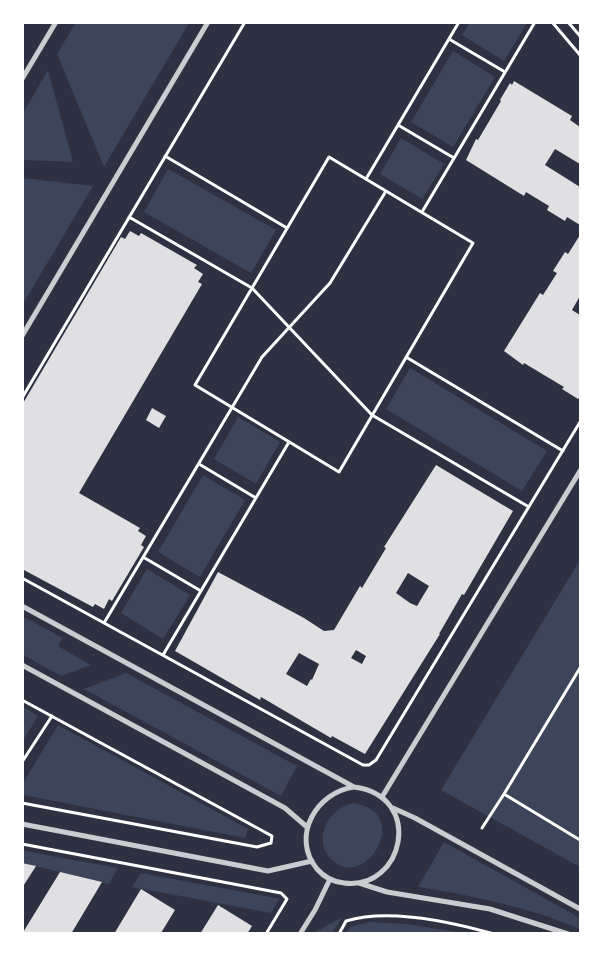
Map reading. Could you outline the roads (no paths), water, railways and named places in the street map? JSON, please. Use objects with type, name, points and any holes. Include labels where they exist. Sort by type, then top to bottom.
[{"type":"street","points":[[22,79],[56,22]]},
{"type":"street","points":[[22,336],[208,22]]},
{"type":"street","points":[[382,797],[580,471]]},
{"type":"street","points":[[22,606],[354,787]]},
{"type":"street","points":[[22,665],[285,808],[307,827]]},
{"type":"street","points":[[568,934],[490,909],[387,892],[358,883],[339,882],[330,879],[312,861],[307,850],[307,827],[322,801],[343,788],[366,788],[382,797],[393,808],[416,818],[580,909]]},
{"type":"street","points":[[358,883],[376,876],[384,870],[397,846],[399,827],[393,808]]},
{"type":"street","points":[[22,824],[268,870],[312,861]]},
{"type":"street","points":[[300,934],[315,910],[330,879]]}]
